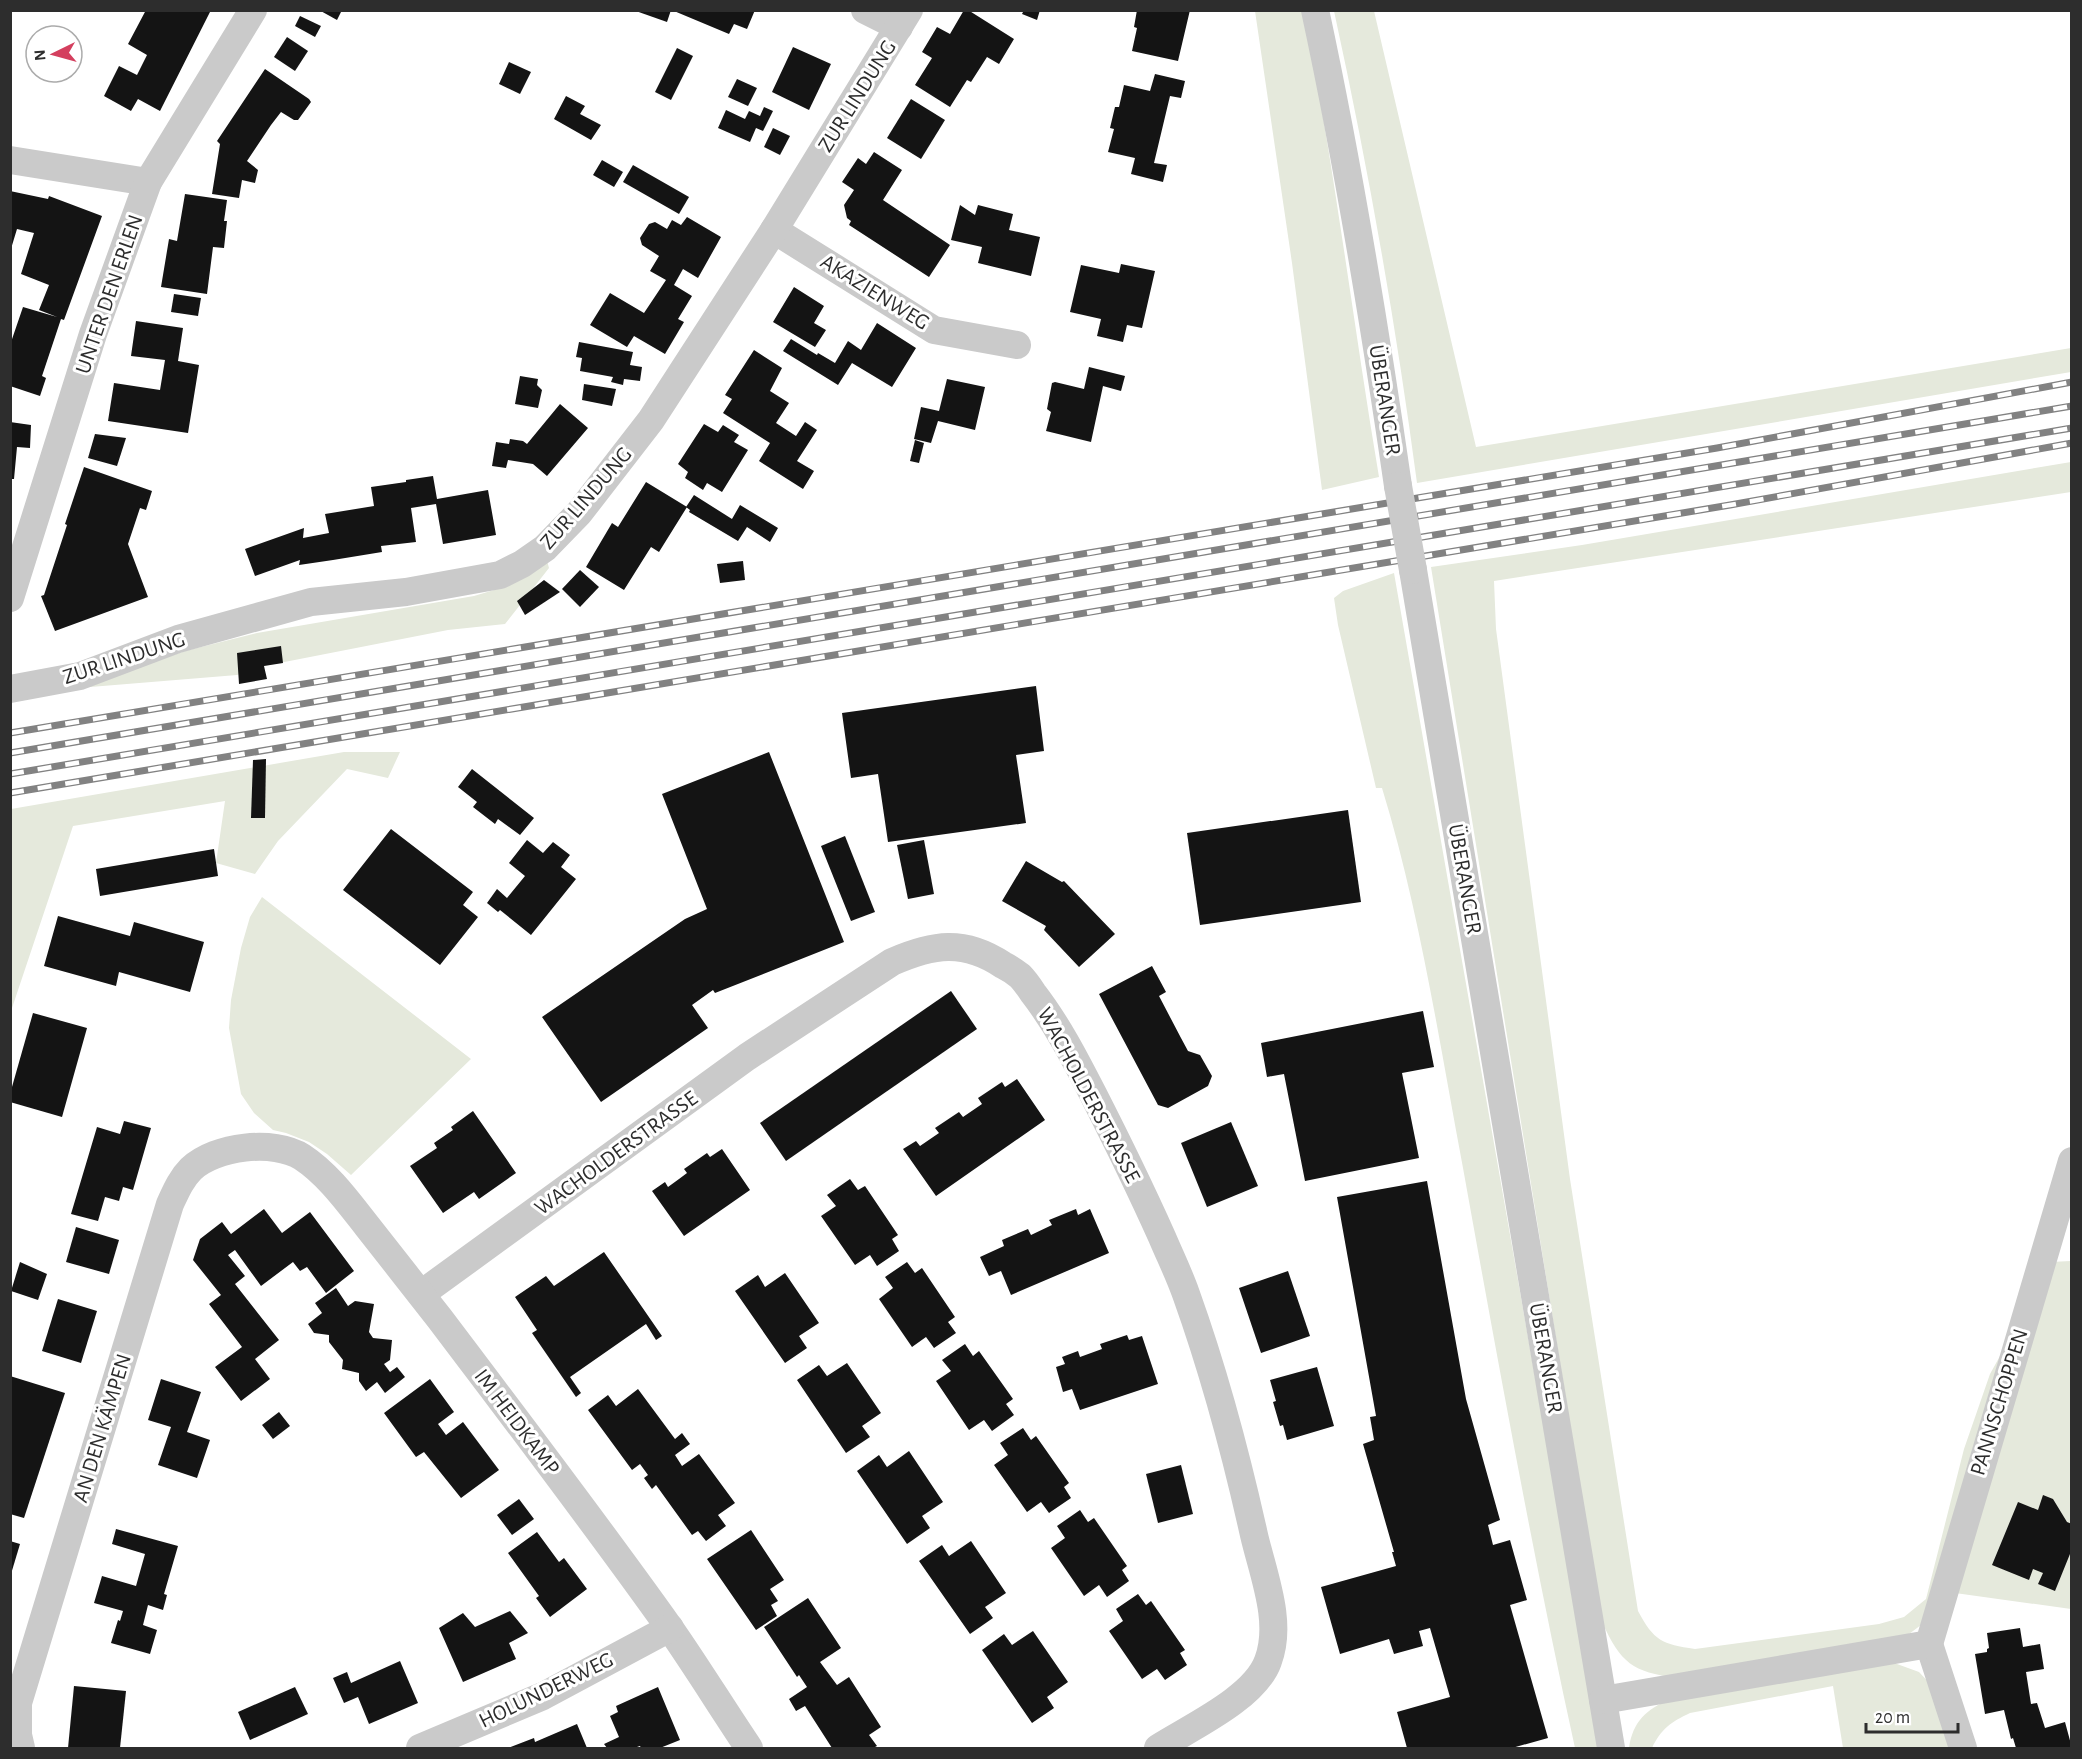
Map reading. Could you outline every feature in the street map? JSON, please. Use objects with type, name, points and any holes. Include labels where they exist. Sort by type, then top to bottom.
[{"type":"street","name":"UNTER DEN ERLEN","points":[[10,598],[93,334],[148,182],[253,10]]},
{"type":"street","points":[[865,10],[904,19]]},
{"type":"street","name":"ÜBERANGER","points":[[1315,10],[1333,93],[1381,370],[1398,486],[1611,1749]]},
{"type":"street","name":"ZUR LINDUNG","points":[[10,689],[80,676],[178,639],[311,602],[406,592],[472,582],[500,575],[546,548],[579,513],[651,420],[774,230],[904,19]]},
{"type":"street","points":[[10,160],[148,182]]},
{"type":"street","name":"AKAZIENWEG","points":[[774,230],[934,330],[1017,345]]},
{"type":"street","name":"WACHOLDERSTRASSE","points":[[421,1294],[747,1057],[892,962],[938,946],[960,947],[987,954],[1020,976],[1059,1031],[1122,1149],[1172,1260],[1185,1292],[1230,1437],[1271,1605],[1272,1646],[1268,1662],[1257,1681],[1244,1694],[1158,1749]]},
{"type":"street","name":"IM HEIDKAMP","points":[[245,1148],[280,1149],[302,1157],[332,1183],[421,1294],[670,1628],[749,1749]]},
{"type":"street","name":"AN DEN KÄMPEN","points":[[21,1749],[14,1702],[170,1204],[180,1183],[192,1168],[204,1159],[245,1148]]},
{"type":"street","name":"PANNSCHOPPEN","points":[[1929,1644],[2072,1161]]},
{"type":"street","name":"HOLUNDERWEG","points":[[420,1749],[543,1696],[670,1628]]},
{"type":"street","points":[[1603,1700],[1929,1644],[1963,1749]]},
{"type":"shaded area","points":[[1255,11],[1304,11],[1325,127],[1379,477],[1322,490],[1292,263]]},
{"type":"shaded area","points":[[1334,11],[1374,11],[1476,447],[2071,348],[2071,372],[1417,483],[1380,246]]},
{"type":"shaded area","points":[[2071,462],[2071,492],[1494,581],[1496,629],[1570,1179],[1638,1611],[1649,1629],[1667,1643],[1695,1649],[1879,1624],[1904,1617],[1926,1599],[1964,1449],[1990,1374],[2010,1338],[1921,1625],[1905,1637],[1677,1678],[1649,1672],[1630,1663],[1622,1656],[1602,1622],[1431,567],[1582,545]]},
{"type":"shaded area","points":[[546,557],[549,568],[505,624],[448,630],[264,666],[237,675],[78,688],[185,651],[257,633],[474,596],[504,587]]},
{"type":"shaded area","points":[[1394,573],[1600,1748],[1575,1748],[1516,1459],[1418,929],[1382,788],[1376,788],[1338,625],[1334,598],[1343,591]]},
{"type":"shaded area","points":[[344,752],[400,752],[388,778],[347,769],[278,841],[255,874],[216,863],[225,801],[73,826],[11,1011],[11,809]]},
{"type":"shaded area","points":[[262,897],[471,1059],[351,1175],[309,1142],[273,1130],[254,1113],[241,1094],[229,1028],[231,1000],[241,948],[250,917]]},
{"type":"shaded area","points":[[2071,1261],[2071,1609],[1955,1593],[2050,1262]]},
{"type":"shaded area","points":[[1886,1660],[1919,1672],[1936,1690],[1955,1748],[1843,1748],[1833,1686],[1690,1713],[1667,1727],[1652,1748],[1629,1748],[1634,1730],[1642,1718],[1670,1699]]},
{"type":"building","points":[[146,10],[211,10],[160,111],[138,99],[131,111],[104,96],[119,66],[137,75],[147,55],[128,44]]},
{"type":"building","points":[[319,10],[342,10],[337,20]]},
{"type":"building","points":[[633,10],[671,10],[667,22]]},
{"type":"building","points":[[755,10],[747,29],[734,24],[729,34],[674,11]]},
{"type":"building","points":[[964,10],[968,10],[1014,39],[999,64],[987,57],[971,82],[967,80],[950,107],[915,85],[932,58],[922,52],[937,27],[950,34]]},
{"type":"building","points":[[1024,10],[1040,10],[1037,20],[1022,14]]},
{"type":"building","points":[[1137,10],[1190,10],[1178,61],[1132,51],[1137,28],[1134,27]]},
{"type":"building","points":[[300,16],[321,26],[315,37],[295,26]]},
{"type":"building","points":[[287,37],[308,51],[295,71],[274,57]]},
{"type":"building","points":[[793,47],[831,64],[809,110],[772,92]]},
{"type":"building","points":[[677,48],[693,56],[671,100],[655,92]]},
{"type":"building","points":[[509,62],[531,72],[520,94],[499,84]]},
{"type":"building","points":[[265,69],[311,102],[298,120],[281,112],[271,125],[247,161],[258,170],[255,183],[242,180],[239,198],[212,194],[220,144],[217,141]]},
{"type":"building","points":[[1155,74],[1185,81],[1181,98],[1170,96],[1154,163],[1167,165],[1163,182],[1131,174],[1135,158],[1108,152],[1114,129],[1110,128],[1115,107],[1119,107],[1124,85],[1150,91]]},
{"type":"building","points":[[737,79],[757,88],[748,106],[728,97]]},
{"type":"building","points":[[566,96],[585,106],[580,114],[601,125],[591,140],[554,119]]},
{"type":"building","points":[[911,99],[945,120],[921,159],[887,138]]},
{"type":"building","points":[[764,107],[773,111],[763,131],[756,128],[750,142],[718,128],[726,110],[745,119],[749,111],[760,116]]},
{"type":"building","points":[[773,128],[790,136],[780,155],[764,147]]},
{"type":"building","points":[[874,152],[902,170],[883,200],[950,245],[929,277],[849,225],[851,221],[847,218],[844,205],[854,190],[842,182],[858,158],[866,164]]},
{"type":"building","points":[[602,160],[623,172],[614,187],[593,175]]},
{"type":"building","points":[[633,165],[689,197],[679,214],[623,182]]},
{"type":"building","points":[[10,191],[48,199],[49,196],[102,216],[64,320],[61,319],[42,376],[46,378],[40,396],[10,386],[10,345],[23,307],[57,317],[39,310],[49,285],[21,274],[34,233],[17,229],[10,252]]},
{"type":"building","points":[[185,194],[227,200],[224,248],[213,247],[207,294],[161,287],[169,239],[177,241]]},
{"type":"building","points":[[960,205],[975,215],[978,205],[1013,214],[1009,230],[1040,237],[1031,276],[978,263],[982,247],[951,240]]},
{"type":"building","points":[[687,217],[721,237],[698,278],[683,269],[674,285],[692,296],[678,319],[684,322],[665,354],[634,336],[627,347],[590,325],[610,293],[644,313],[666,280],[650,271],[659,256],[642,245],[640,238],[649,224],[655,222],[667,229],[672,220],[681,225]]},
{"type":"building","points":[[1121,264],[1155,271],[1142,328],[1127,325],[1123,342],[1097,336],[1101,319],[1070,312],[1081,265],[1119,273]]},
{"type":"building","points":[[794,287],[824,306],[814,323],[826,330],[815,347],[773,322]]},
{"type":"building","points":[[174,294],[201,298],[198,316],[171,312]]},
{"type":"building","points":[[136,321],[183,328],[178,361],[199,365],[188,433],[108,421],[114,383],[160,390],[165,360],[131,356]]},
{"type":"building","points":[[877,323],[916,348],[892,387],[852,363],[838,385],[783,351],[791,339],[835,363],[848,341],[861,350]]},
{"type":"building","points":[[579,342],[633,352],[630,365],[642,367],[640,381],[624,379],[623,385],[611,382],[613,377],[580,371],[582,358],[576,357]]},
{"type":"building","points":[[754,350],[782,368],[770,391],[789,403],[776,423],[796,436],[805,422],[817,430],[797,461],[814,471],[803,489],[759,461],[770,443],[723,413],[732,399],[725,395]]},
{"type":"building","points":[[1089,367],[1125,376],[1121,391],[1103,386],[1091,442],[1046,431],[1051,412],[1047,409],[1052,383],[1084,389]]},
{"type":"building","points":[[520,376],[538,379],[537,385],[542,390],[538,408],[515,404]]},
{"type":"building","points":[[947,379],[985,387],[975,430],[938,421],[931,443],[914,439],[921,407],[939,411]]},
{"type":"building","points":[[584,384],[616,389],[612,406],[582,400]]},
{"type":"building","points":[[560,404],[588,428],[547,476],[533,464],[508,460],[506,468],[492,466],[496,442],[509,444],[510,439],[527,444]]},
{"type":"building","points":[[10,422],[31,425],[30,448],[17,447],[14,479],[10,479]]},
{"type":"building","points":[[704,424],[718,432],[723,425],[739,435],[734,442],[748,450],[722,492],[707,483],[703,490],[685,478],[688,472],[678,464]]},
{"type":"building","points":[[95,434],[126,438],[117,466],[88,458]]},
{"type":"building","points":[[915,440],[924,443],[919,463],[910,461]]},
{"type":"building","points":[[84,467],[152,491],[146,510],[140,508],[128,544],[148,597],[55,631],[41,596],[44,595]]},
{"type":"building","points":[[433,476],[437,499],[488,490],[496,535],[443,544],[436,504],[411,508],[416,542],[381,546],[382,552],[299,565],[300,560],[255,576],[245,549],[304,528],[303,538],[329,533],[325,514],[374,506],[371,487]]},
{"type":"building","points":[[646,482],[687,507],[659,552],[651,547],[624,590],[586,567],[612,523],[618,527]]},
{"type":"building","points":[[694,495],[732,519],[740,505],[778,528],[770,542],[747,527],[738,541],[689,512],[690,510],[686,507]]},
{"type":"building","points":[[743,561],[745,580],[720,583],[717,564]]},
{"type":"building","points":[[580,570],[599,587],[580,607],[562,589]]},
{"type":"building","points":[[544,580],[560,592],[525,615],[517,601]]},
{"type":"building","points":[[281,646],[283,663],[264,666],[267,679],[239,684],[237,653]]},
{"type":"building","points":[[1036,686],[1044,751],[1016,755],[1026,823],[888,842],[878,774],[851,778],[842,713]]},
{"type":"building","points":[[769,752],[844,942],[715,993],[713,990],[692,1005],[708,1028],[601,1102],[542,1017],[685,919],[707,909],[662,794]]},
{"type":"building","points":[[266,759],[265,818],[251,818],[253,760]]},
{"type":"building","points":[[472,769],[534,818],[520,835],[498,819],[495,824],[473,807],[477,802],[458,787]]},
{"type":"building","points":[[1348,810],[1361,902],[1200,925],[1187,833]]},
{"type":"building","points":[[391,829],[473,892],[463,905],[478,917],[440,965],[343,890]]},
{"type":"building","points":[[845,836],[875,912],[851,921],[821,846]]},
{"type":"building","points":[[527,840],[543,853],[553,842],[570,855],[561,867],[576,879],[531,935],[500,910],[498,912],[487,903],[497,889],[507,898],[525,876],[509,863]]},
{"type":"building","points":[[924,840],[934,894],[908,899],[897,845]]},
{"type":"building","points":[[214,849],[218,876],[100,896],[96,869]]},
{"type":"building","points":[[1026,861],[1062,882],[1064,881],[1115,934],[1079,967],[1044,930],[1046,926],[1002,901]]},
{"type":"building","points":[[58,916],[130,936],[134,922],[204,942],[190,992],[119,972],[116,986],[44,966]]},
{"type":"building","points":[[1152,966],[1166,992],[1159,996],[1188,1051],[1200,1055],[1212,1076],[1208,1086],[1168,1108],[1158,1105],[1099,994]]},
{"type":"building","points":[[951,991],[977,1029],[786,1161],[760,1123]]},
{"type":"building","points":[[1423,1011],[1434,1067],[1402,1073],[1419,1158],[1305,1181],[1284,1074],[1267,1077],[1261,1043]]},
{"type":"building","points":[[33,1013],[87,1028],[62,1117],[10,1102],[10,1094]]},
{"type":"building","points":[[1017,1079],[1045,1120],[936,1196],[903,1149],[916,1141],[920,1146],[939,1133],[935,1128],[959,1112],[963,1117],[982,1104],[978,1098],[1002,1082],[1005,1087]]},
{"type":"building","points":[[473,1111],[516,1173],[479,1199],[474,1192],[443,1213],[410,1166],[437,1148],[434,1143],[453,1130],[451,1127]]},
{"type":"building","points":[[124,1121],[151,1128],[133,1190],[123,1187],[119,1201],[105,1197],[98,1221],[71,1214],[97,1127],[120,1134]]},
{"type":"building","points":[[1231,1122],[1258,1186],[1207,1207],[1181,1143]]},
{"type":"building","points":[[722,1149],[750,1190],[684,1236],[652,1191],[665,1182],[668,1187],[687,1173],[684,1169],[707,1153],[710,1157]]},
{"type":"building","points":[[850,1179],[858,1190],[865,1186],[898,1235],[892,1239],[899,1251],[877,1266],[870,1255],[855,1265],[821,1216],[836,1206],[827,1195]]},
{"type":"building","points":[[1427,1181],[1466,1399],[1500,1520],[1488,1525],[1493,1545],[1510,1540],[1527,1600],[1510,1605],[1548,1738],[1512,1748],[1407,1748],[1397,1712],[1450,1697],[1430,1628],[1419,1631],[1423,1646],[1394,1654],[1389,1639],[1340,1654],[1321,1587],[1396,1566],[1363,1444],[1374,1440],[1370,1417],[1376,1416],[1337,1197]]},
{"type":"building","points":[[264,1209],[282,1233],[310,1212],[354,1271],[326,1293],[307,1267],[300,1271],[293,1262],[261,1286],[235,1250],[228,1255],[245,1276],[235,1284],[279,1340],[255,1359],[270,1379],[241,1401],[215,1367],[242,1347],[209,1304],[221,1295],[193,1260],[200,1239],[222,1222],[231,1234]]},
{"type":"building","points":[[1076,1209],[1078,1215],[1090,1209],[1109,1253],[1011,1295],[1001,1271],[989,1276],[980,1257],[1004,1246],[1002,1240],[1028,1229],[1031,1235],[1052,1225],[1049,1220]]},
{"type":"building","points":[[76,1227],[119,1240],[109,1274],[66,1262]]},
{"type":"building","points":[[604,1252],[662,1336],[656,1340],[646,1324],[570,1377],[581,1393],[576,1397],[532,1333],[537,1330],[515,1297],[546,1276],[554,1286]]},
{"type":"building","points":[[20,1262],[47,1274],[38,1300],[11,1291]]},
{"type":"building","points":[[907,1262],[915,1273],[922,1268],[955,1317],[948,1322],[956,1333],[934,1348],[926,1337],[912,1347],[879,1299],[893,1288],[885,1277]]},
{"type":"building","points":[[1288,1271],[1310,1336],[1261,1353],[1239,1288]]},
{"type":"building","points":[[785,1273],[819,1323],[799,1336],[807,1348],[785,1363],[735,1291],[758,1275],[765,1287]]},
{"type":"building","points":[[336,1288],[348,1306],[355,1301],[374,1304],[369,1332],[373,1338],[392,1340],[390,1360],[384,1364],[390,1372],[397,1367],[405,1377],[385,1393],[377,1382],[366,1391],[359,1381],[359,1373],[342,1369],[343,1360],[329,1342],[329,1335],[314,1333],[308,1324],[322,1313],[315,1303]]},
{"type":"building","points":[[58,1299],[97,1311],[81,1363],[42,1351]]},
{"type":"building","points":[[1127,1335],[1129,1340],[1142,1336],[1158,1384],[1080,1410],[1072,1389],[1063,1392],[1056,1367],[1065,1364],[1062,1357],[1078,1351],[1080,1357],[1102,1349],[1100,1344]]},
{"type":"building","points":[[965,1344],[973,1356],[979,1351],[1013,1399],[1006,1404],[1014,1415],[992,1431],[984,1420],[969,1430],[936,1381],[951,1371],[942,1360]]},
{"type":"building","points":[[847,1363],[881,1413],[862,1426],[870,1437],[846,1453],[797,1380],[819,1365],[827,1376]]},
{"type":"building","points":[[1317,1367],[1334,1426],[1287,1440],[1273,1402],[1276,1401],[1270,1380]]},
{"type":"building","points":[[10,1376],[65,1393],[24,1518],[10,1514]]},
{"type":"building","points":[[161,1379],[201,1392],[187,1432],[210,1440],[197,1478],[158,1465],[171,1427],[148,1420]]},
{"type":"building","points":[[430,1379],[454,1412],[438,1424],[446,1435],[463,1422],[499,1470],[461,1498],[424,1452],[416,1457],[384,1413]]},
{"type":"building","points":[[638,1389],[675,1439],[682,1433],[690,1444],[675,1455],[682,1466],[699,1454],[735,1503],[718,1515],[726,1526],[706,1541],[698,1531],[692,1535],[656,1485],[652,1489],[644,1478],[648,1475],[640,1464],[632,1470],[588,1410],[608,1395],[616,1406]]},
{"type":"building","points":[[279,1412],[290,1426],[273,1439],[262,1425]]},
{"type":"building","points":[[1023,1428],[1031,1440],[1036,1436],[1069,1483],[1064,1487],[1071,1498],[1049,1513],[1041,1502],[1027,1512],[994,1465],[1008,1455],[1000,1443]]},
{"type":"building","points":[[909,1451],[943,1502],[922,1516],[930,1528],[907,1544],[857,1471],[879,1455],[887,1467]]},
{"type":"building","points":[[1181,1465],[1193,1514],[1158,1523],[1146,1474]]},
{"type":"building","points":[[2043,1495],[2053,1499],[2067,1522],[2072,1524],[2072,1549],[2055,1591],[2038,1584],[2043,1573],[2033,1569],[2029,1580],[1992,1565],[2018,1502],[2038,1510]]},
{"type":"building","points":[[519,1499],[534,1519],[512,1535],[497,1515]]},
{"type":"building","points":[[1080,1510],[1088,1522],[1094,1518],[1127,1566],[1122,1570],[1129,1581],[1107,1597],[1099,1585],[1084,1596],[1051,1548],[1065,1538],[1057,1526]]},
{"type":"building","points":[[116,1529],[178,1546],[164,1594],[167,1595],[163,1610],[148,1605],[143,1625],[157,1630],[150,1654],[111,1643],[123,1611],[94,1603],[102,1576],[136,1586],[145,1554],[112,1544]]},
{"type":"building","points":[[751,1530],[784,1580],[770,1589],[778,1601],[771,1605],[777,1616],[756,1630],[707,1559]]},
{"type":"building","points":[[537,1532],[559,1562],[564,1558],[587,1589],[550,1617],[536,1598],[539,1596],[508,1553]]},
{"type":"building","points":[[10,1541],[20,1544],[11,1574],[10,1574]]},
{"type":"building","points":[[971,1541],[1006,1593],[985,1607],[993,1618],[970,1634],[919,1561],[942,1545],[949,1556]]},
{"type":"building","points":[[1138,1594],[1146,1605],[1151,1601],[1185,1650],[1180,1653],[1187,1665],[1165,1680],[1157,1669],[1142,1679],[1109,1631],[1123,1621],[1116,1609]]},
{"type":"building","points":[[808,1598],[841,1648],[820,1662],[837,1685],[849,1677],[881,1727],[869,1735],[877,1746],[873,1748],[832,1748],[805,1706],[796,1711],[789,1699],[807,1687],[799,1675],[797,1677],[764,1627]]},
{"type":"building","points":[[510,1611],[528,1633],[509,1643],[516,1659],[463,1682],[439,1628],[463,1613],[475,1627]]},
{"type":"building","points":[[2020,1628],[2023,1647],[2040,1644],[2044,1669],[2026,1672],[2031,1704],[2037,1703],[2045,1728],[2065,1722],[2072,1748],[2016,1748],[2013,1738],[2011,1739],[2004,1710],[1985,1714],[1975,1654],[1987,1652],[1989,1648],[1987,1633]]},
{"type":"building","points":[[1033,1631],[1068,1682],[1047,1697],[1054,1708],[1032,1723],[982,1650],[1004,1634],[1012,1645]]},
{"type":"building","points":[[400,1661],[418,1703],[369,1724],[358,1697],[344,1703],[333,1678],[347,1672],[351,1683]]},
{"type":"building","points":[[74,1686],[126,1691],[120,1748],[68,1748]]},
{"type":"building","points":[[295,1687],[308,1714],[250,1740],[238,1712]]},
{"type":"building","points":[[658,1687],[680,1740],[660,1748],[641,1748],[640,1746],[607,1748],[604,1744],[619,1737],[610,1716],[618,1712],[616,1706]]},
{"type":"building","points":[[577,1724],[587,1748],[508,1748],[534,1738],[535,1742]]},
{"type":"railway","points":[[10,733],[1717,448],[2072,382]]},
{"type":"railway","points":[[10,753],[2072,406]]},
{"type":"railway","points":[[10,774],[2072,428]]},
{"type":"railway","points":[[10,793],[1730,505],[2072,443]]}]
